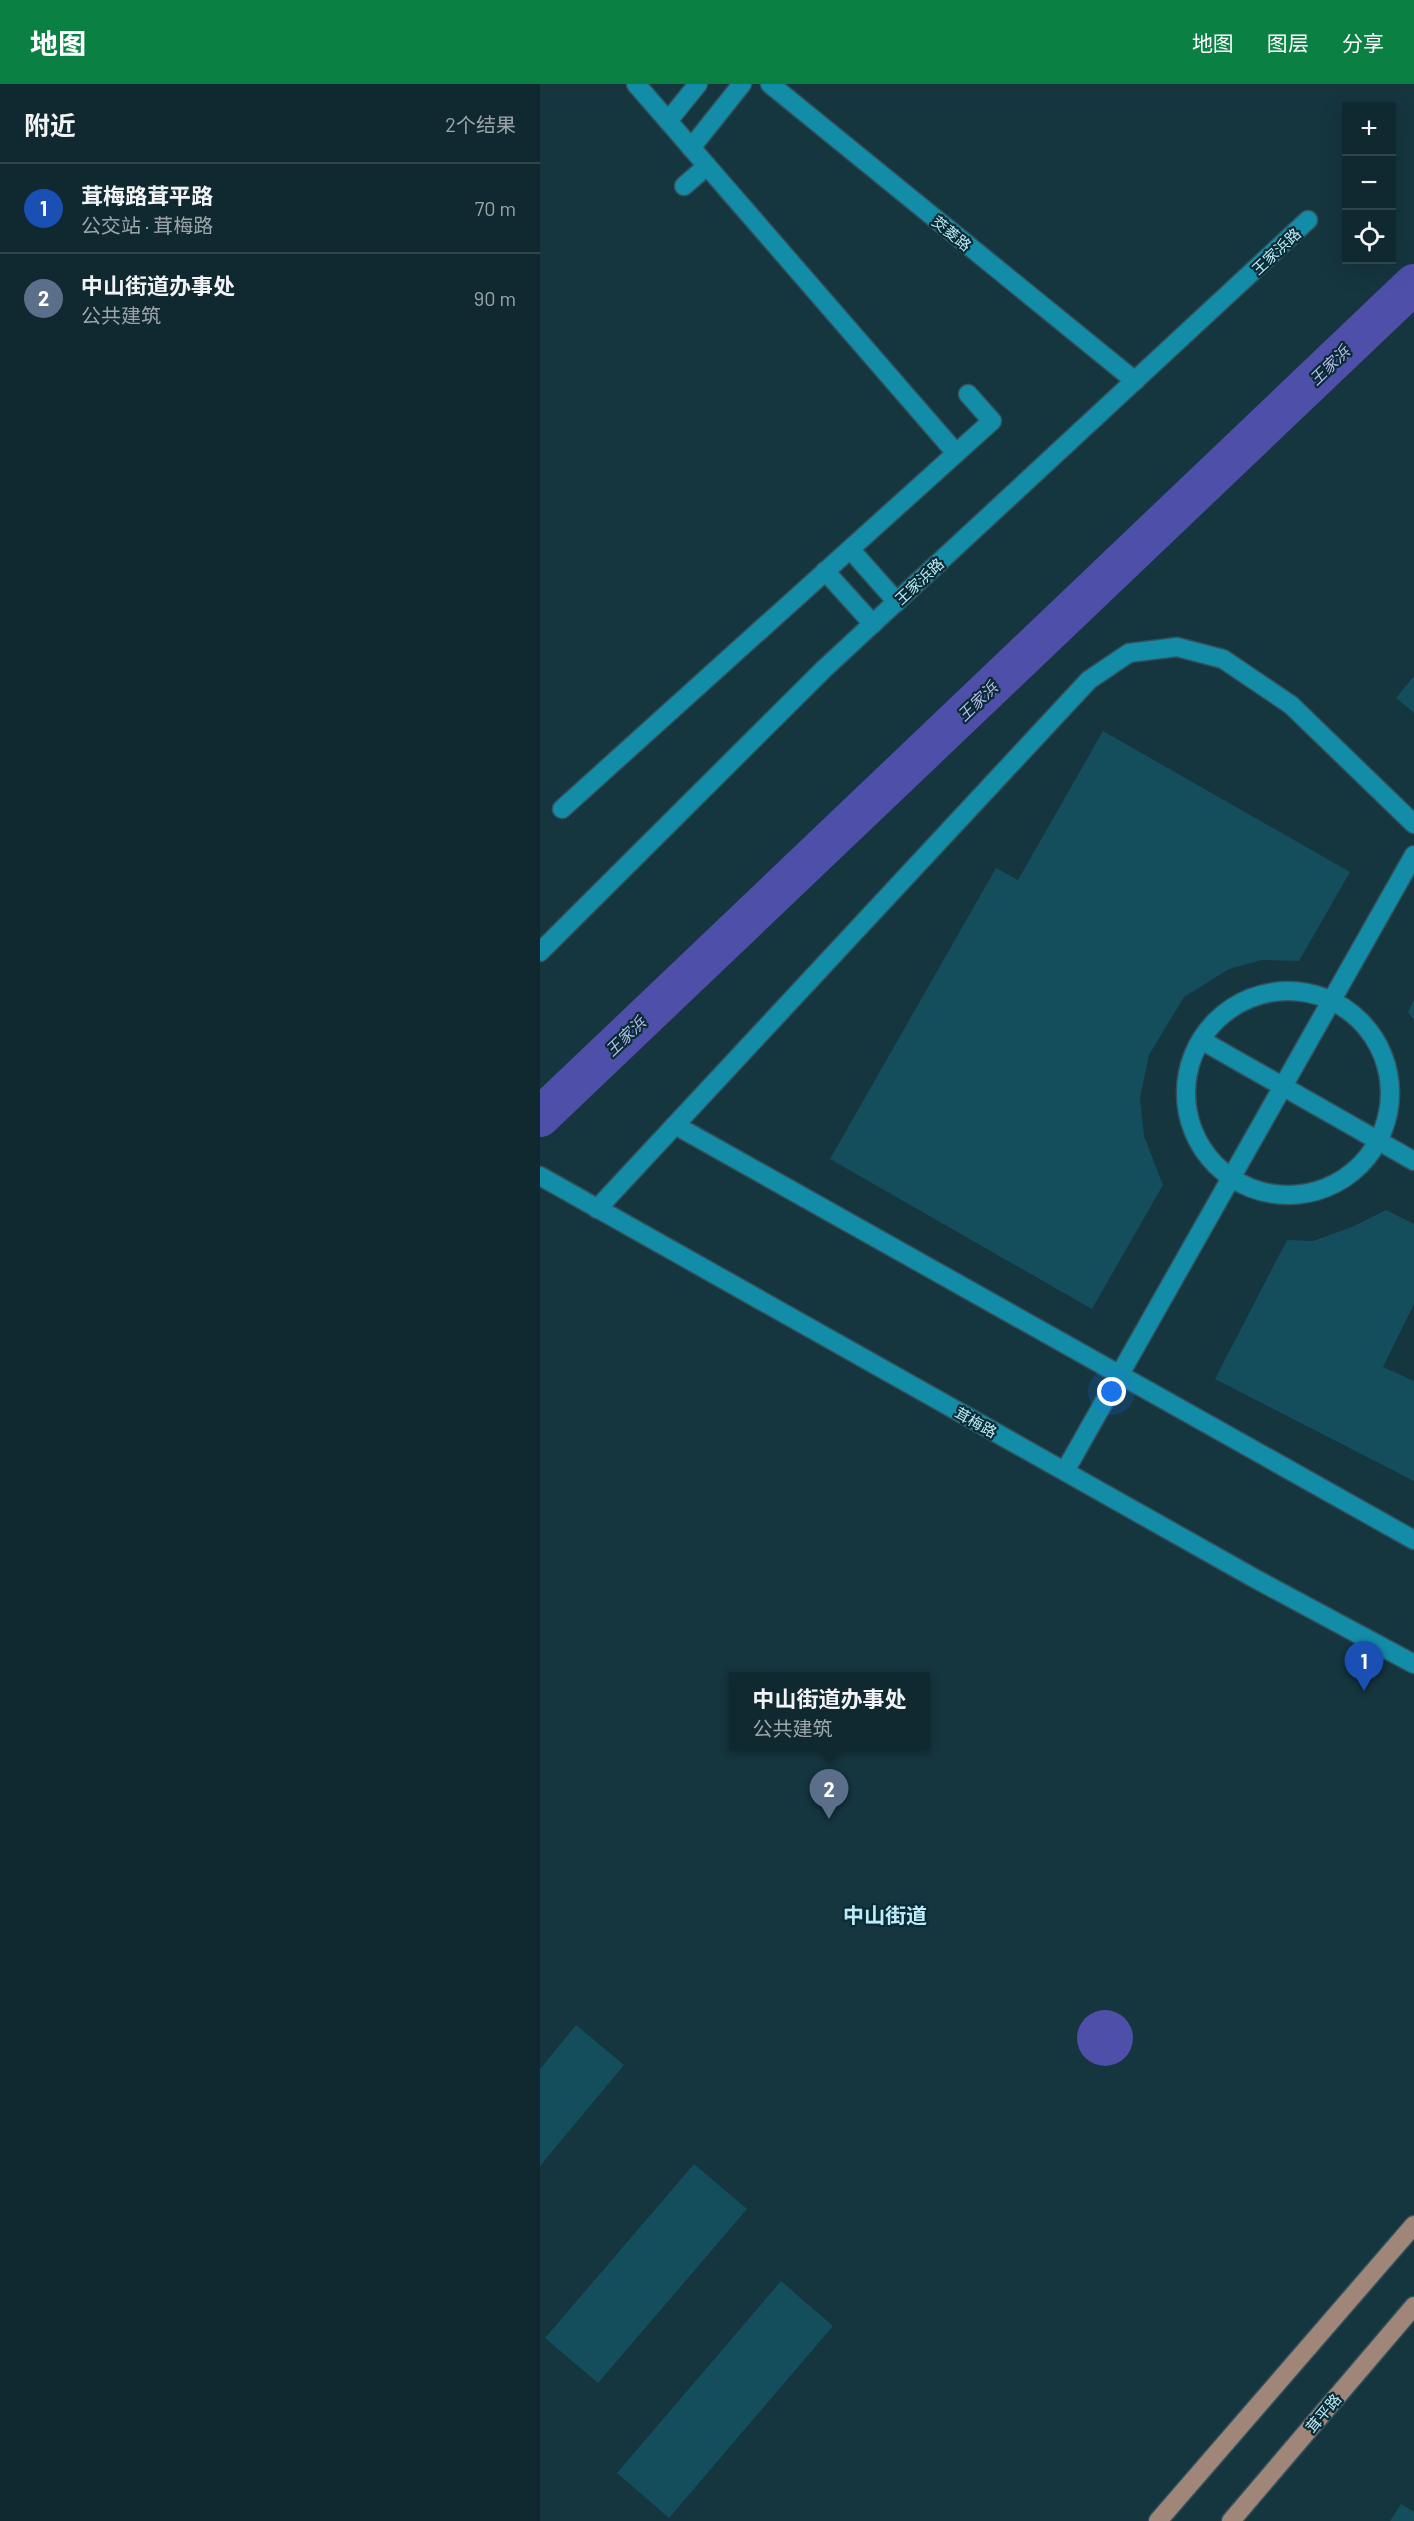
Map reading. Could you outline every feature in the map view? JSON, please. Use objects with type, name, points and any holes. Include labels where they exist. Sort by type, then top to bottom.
[{"type":"main road","points":[[1158,2521],[1414,2225]]},
{"type":"main road","name":"茸平路","points":[[1231,2521],[1414,2306]]},
{"type":"street","points":[[636,84],[957,453]]},
{"type":"street","points":[[668,121],[698,84]]},
{"type":"street","points":[[692,148],[742,84]]},
{"type":"street","name":"茭菱路","points":[[770,84],[1134,381]]},
{"type":"street","points":[[684,186],[707,166]]},
{"type":"street","name":"王家浜路","points":[[540,952],[816,677],[1308,220]]},
{"type":"street","points":[[561,809],[992,421],[968,394]]},
{"type":"street","points":[[850,549],[897,602]]},
{"type":"street","points":[[825,572],[873,624]]},
{"type":"street","points":[[597,1209],[1089,680],[1129,653],[1177,647],[1223,659],[1291,705],[1414,824]]},
{"type":"street","points":[[1065,1471],[1414,855]]},
{"type":"street","points":[[1274,991],[1303,991],[1332,1000],[1359,1018],[1379,1045],[1390,1077],[1390,1110],[1379,1141],[1358,1168],[1329,1188],[1296,1196],[1262,1193],[1230,1178],[1208,1157],[1192,1130],[1186,1100],[1189,1069],[1201,1040],[1220,1017],[1245,1000],[1274,991]]},
{"type":"street","points":[[1201,1040],[1414,1161]]},
{"type":"street","points":[[675,1125],[1414,1540]]},
{"type":"street","name":"茸梅路","points":[[540,1176],[1254,1578],[1414,1664]]},
{"type":"shaded area","points":[[1105,2010],[1116,2012],[1125,2018],[1131,2027],[1133,2038],[1131,2049],[1125,2058],[1116,2064],[1105,2066],[1094,2064],[1085,2058],[1079,2049],[1077,2038],[1079,2027],[1085,2018],[1094,2012]]},
{"type":"building","points":[[1414,676],[1414,713],[1396,698]]},
{"type":"building","points":[[1103,731],[1350,872],[1299,961],[1262,960],[1229,969],[1184,997],[1149,1055],[1140,1098],[1144,1136],[1163,1185],[1092,1309],[830,1159],[996,868],[1018,880]]},
{"type":"building","points":[[1414,1000],[1414,1020],[1408,1012]]},
{"type":"building","points":[[1386,1210],[1414,1224],[1414,1304],[1383,1367],[1414,1381],[1414,1481],[1215,1379],[1287,1240],[1313,1241],[1352,1227]]},
{"type":"building","points":[[576,2025],[624,2065],[540,2166],[540,2069]]},
{"type":"building","points":[[694,2164],[747,2209],[598,2383],[545,2338]]},
{"type":"building","points":[[781,2281],[833,2326],[669,2518],[617,2473]]},
{"type":"building","points":[[1401,2504],[1414,2512],[1414,2521],[1390,2521]]},
{"type":"waterway","name":"王家浜","points":[[540,1117],[1414,284]]},
{"type":"place","name":"茸梅路茸平路","points":[[1364,1691]]},
{"type":"place","name":"中山街道办事处","points":[[829,1819]]},
{"type":"district","name":"中山街道","points":[[885,1914]]}]
